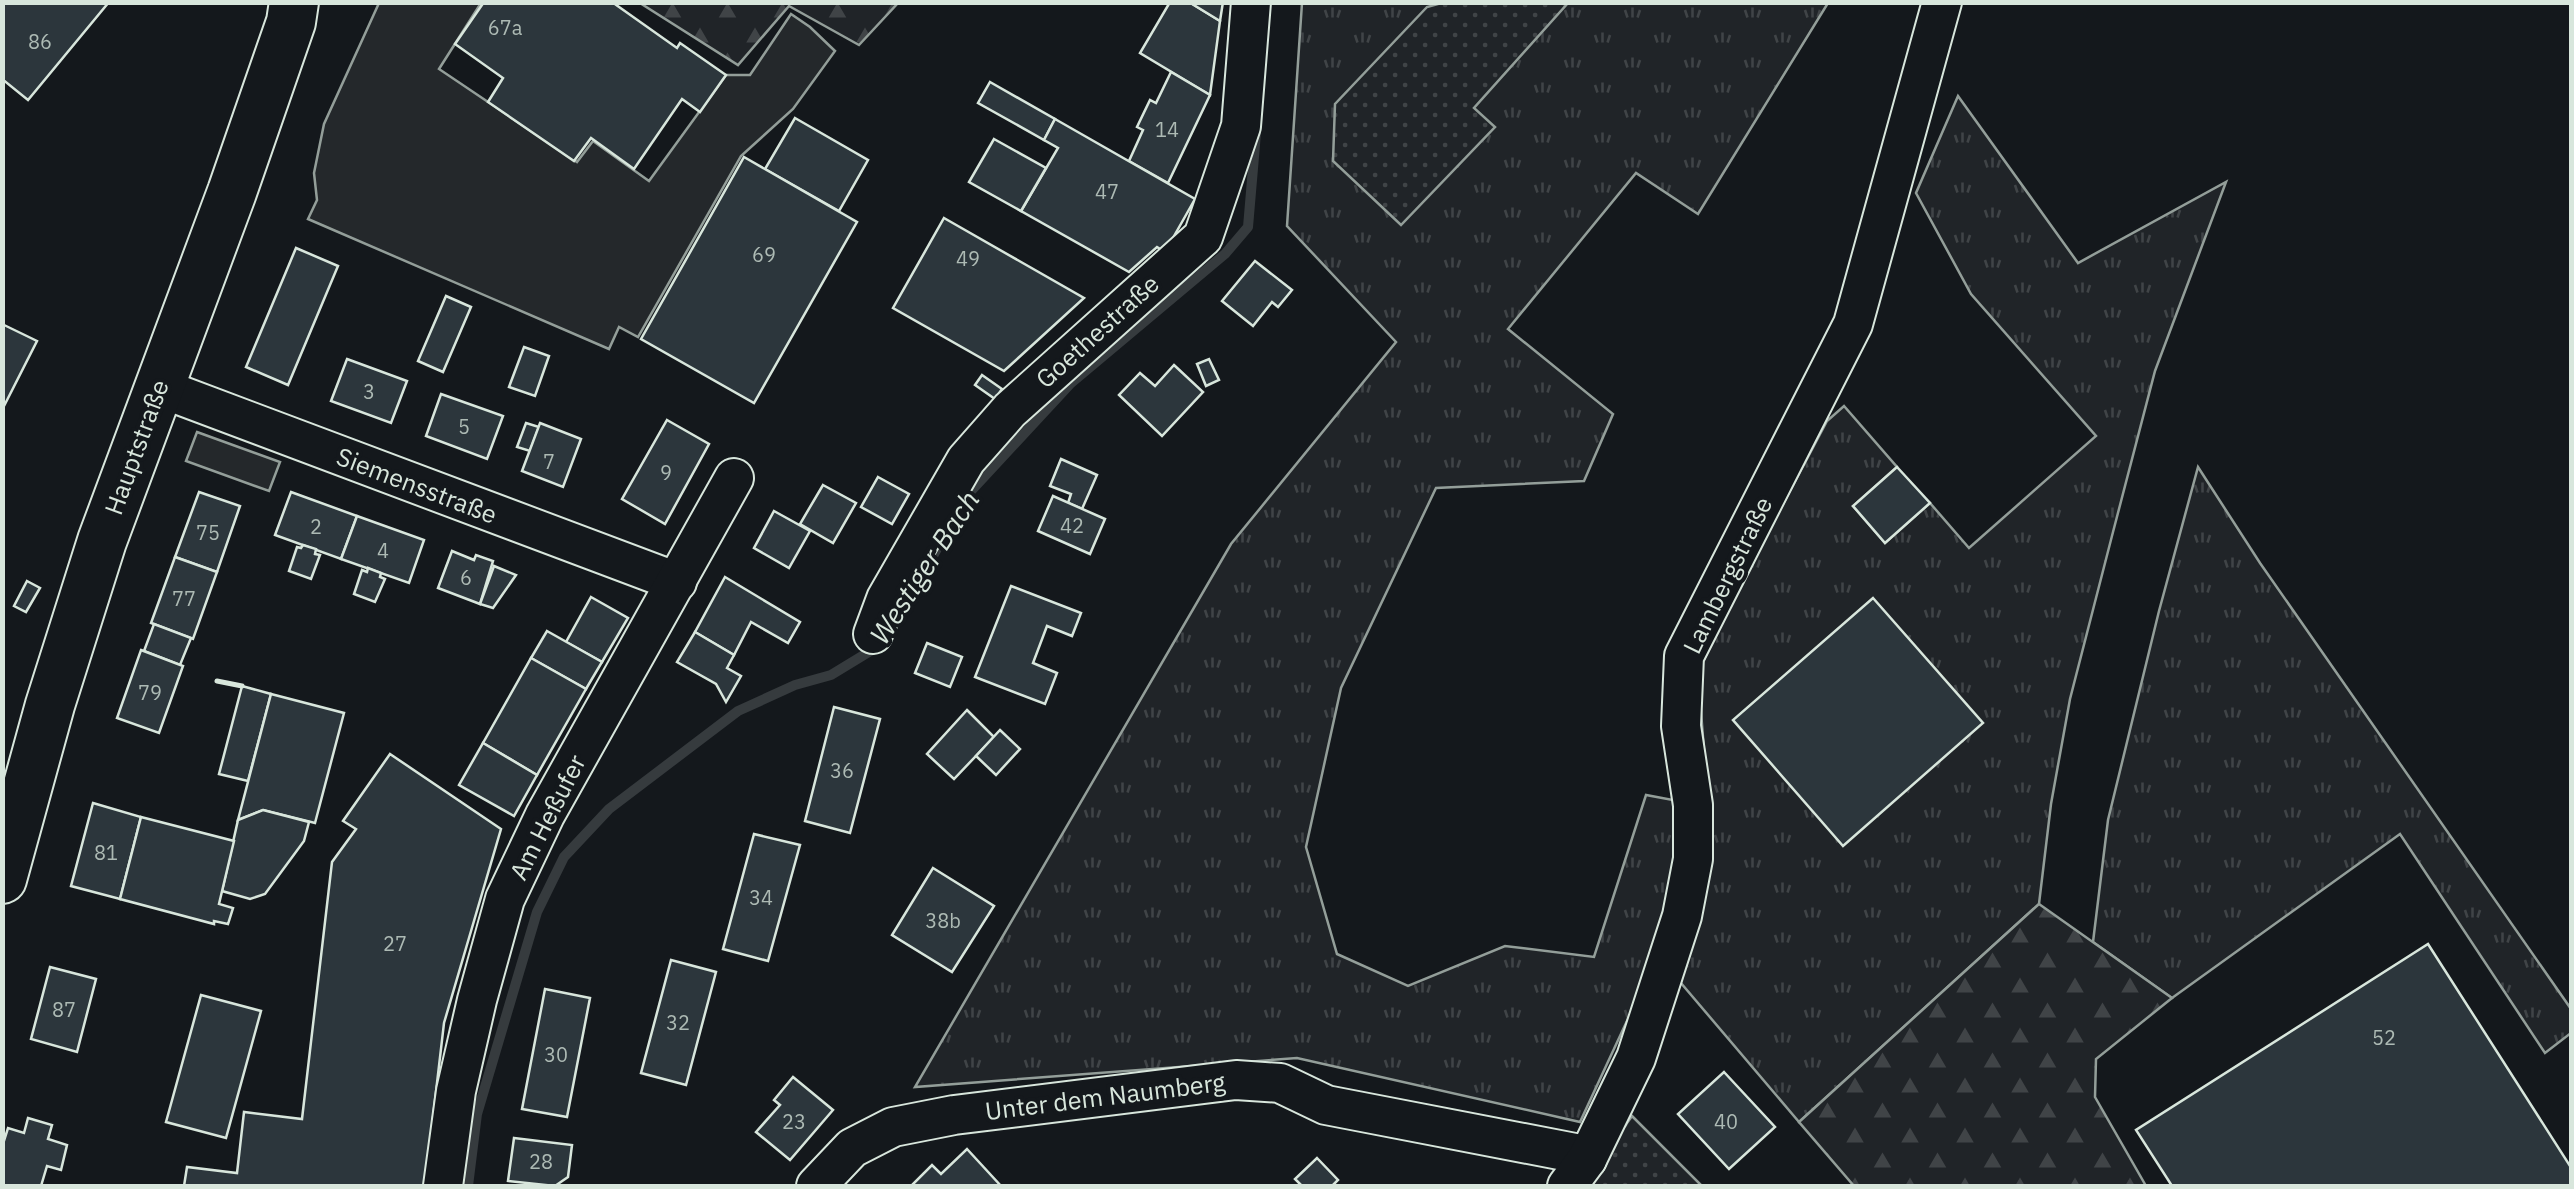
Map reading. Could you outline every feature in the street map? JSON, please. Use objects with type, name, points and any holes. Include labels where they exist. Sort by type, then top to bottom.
[{"type":"main road","name":"Hauptstraße","points":[[2,878],[102,542],[296,9]]},
{"type":"street","name":"Goethestraße","points":[[873,634],[886,599],[966,460],[1010,410],[1202,236],[1241,126],[1251,2]]},
{"type":"street","name":"Lambergstraße","points":[[1577,1173],[1636,1058],[1682,916],[1694,860],[1693,805],[1681,726],[1684,656],[1853,324],[1942,2]]},
{"type":"street","name":"Siemensstraße","points":[[158,387],[676,582]]},
{"type":"street","name":"Am Heßufer","points":[[443,1186],[456,1092],[476,1000],[505,898],[545,814],[734,478]]},
{"type":"street","name":"Unter dem Naumberg","points":[[816,1186],[852,1148],[893,1127],[954,1114],[1236,1080],[1280,1083],[1326,1104],[1575,1154],[1577,1173]]},
{"type":"green space","points":[[1445,2],[1568,3],[1474,108],[1495,127],[1401,225],[1333,161],[1335,104],[1427,7]]},
{"type":"green space","points":[[640,3],[898,3],[859,45],[789,6],[738,65]]},
{"type":"green space","points":[[1302,3],[1828,3],[1698,214],[1636,173],[1508,329],[1613,414],[1584,481],[1436,488],[1341,688],[1306,847],[1337,954],[1408,986],[1505,946],[1594,957],[1646,795],[1673,800],[1679,844],[1653,965],[1580,1122],[1297,1058],[915,1087],[1231,544],[1396,342],[1287,226]]},
{"type":"green space","points":[[1958,96],[2078,263],[2226,182],[2155,371],[2113,532],[2070,699],[2051,804],[2039,904],[1799,1122],[1675,976],[1712,855],[1698,672],[1827,421],[1844,406],[1897,467],[1853,506],[1885,543],[1930,503],[1969,548],[2096,436],[1971,294],[1916,193]]},
{"type":"green space","points":[[2198,467],[2260,563],[2571,1009],[2571,1033],[2545,1053],[2400,834],[2172,998],[2093,942],[2108,820]]},
{"type":"green space","points":[[2039,904],[2172,998],[2096,1059],[2095,1097],[2146,1186],[1854,1186],[1799,1122]]},
{"type":"green space","points":[[1632,1116],[1702,1186],[1582,1186]]},
{"type":"shaded area","points":[[379,3],[481,3],[439,69],[577,162],[593,141],[649,181],[726,75],[750,75],[791,14],[835,51],[793,109],[741,156],[638,337],[619,327],[609,349],[308,219],[317,200],[314,173],[324,124]]},
{"type":"shaded area","points":[[197,432],[280,462],[269,491],[186,461]]},
{"type":"building","points":[[2,2],[109,2],[28,100],[2,79]]},
{"type":"building","points":[[484,2],[612,2],[677,48],[680,43],[726,75],[700,112],[682,99],[634,169],[591,138],[574,161],[488,102],[503,78],[455,44]]},
{"type":"building","points":[[1170,2],[1189,2],[1220,21],[1210,95],[1140,53]]},
{"type":"building","points":[[1189,2],[1223,2],[1220,21]]},
{"type":"building","points":[[1171,72],[1210,95],[1168,183],[1129,161],[1143,130],[1137,127],[1150,100],[1156,103]]},
{"type":"building","points":[[990,82],[1055,119],[1044,140],[978,103]]},
{"type":"building","points":[[795,118],[868,160],[839,211],[765,169]]},
{"type":"building","points":[[1055,119],[1195,199],[1165,252],[1157,247],[1129,272],[1021,211],[1058,148],[1044,140]]},
{"type":"building","points":[[994,139],[1046,168],[1021,211],[969,182]]},
{"type":"building","points":[[744,157],[857,222],[754,403],[641,339]]},
{"type":"building","points":[[944,218],[1084,298],[1004,371],[893,308]]},
{"type":"building","points":[[296,248],[338,266],[288,385],[246,367]]},
{"type":"building","points":[[1255,261],[1292,290],[1278,307],[1272,302],[1253,326],[1222,301]]},
{"type":"building","points":[[446,296],[471,307],[443,372],[418,361]]},
{"type":"building","points":[[2,324],[37,341],[2,410]]},
{"type":"building","points":[[524,347],[549,356],[535,396],[509,387]]},
{"type":"building","points":[[347,359],[407,381],[391,423],[331,401]]},
{"type":"building","points":[[1209,359],[1219,380],[1206,386],[1197,364]]},
{"type":"building","points":[[1174,365],[1203,392],[1162,436],[1119,395],[1140,373],[1155,386]]},
{"type":"building","points":[[982,375],[1002,389],[995,399],[975,385]]},
{"type":"building","points":[[441,394],[503,416],[487,459],[426,436]]},
{"type":"building","points":[[667,420],[709,444],[665,524],[622,499]]},
{"type":"building","points":[[526,423],[539,427],[530,451],[517,447]]},
{"type":"building","points":[[540,423],[581,439],[563,487],[522,471]]},
{"type":"building","points":[[1061,459],[1097,475],[1082,509],[1068,503],[1071,494],[1050,486]]},
{"type":"building","points":[[1897,467],[1930,503],[1885,543],[1853,506]]},
{"type":"building","points":[[878,477],[909,494],[892,524],[861,507]]},
{"type":"building","points":[[823,485],[856,503],[833,543],[800,524]]},
{"type":"building","points":[[199,492],[240,506],[217,572],[175,557]]},
{"type":"building","points":[[291,492],[357,516],[341,559],[275,535]]},
{"type":"building","points":[[1053,496],[1105,519],[1090,554],[1038,531]]},
{"type":"building","points":[[774,511],[810,531],[789,568],[754,548]]},
{"type":"building","points":[[357,516],[424,540],[409,583],[341,559]]},
{"type":"building","points":[[297,547],[316,549],[315,554],[320,555],[311,579],[289,571]]},
{"type":"building","points":[[452,551],[474,560],[476,555],[493,561],[480,604],[438,588]]},
{"type":"building","points":[[175,557],[217,572],[193,639],[151,623]]},
{"type":"building","points":[[494,566],[516,575],[493,608],[480,604]]},
{"type":"building","points":[[368,568],[385,579],[375,602],[354,594],[362,570],[367,572]]},
{"type":"building","points":[[725,577],[800,622],[788,643],[751,622],[734,655],[695,632]]},
{"type":"building","points":[[27,581],[40,588],[26,612],[14,606]]},
{"type":"building","points":[[1011,586],[1081,613],[1072,636],[1047,626],[1033,663],[1057,673],[1045,704],[975,677]]},
{"type":"building","points":[[591,597],[628,618],[602,662],[566,642]]},
{"type":"building","points":[[1873,598],[1983,723],[1843,846],[1733,720]]},
{"type":"building","points":[[154,624],[191,638],[180,665],[144,651]]},
{"type":"building","points":[[547,631],[602,662],[586,689],[531,658]]},
{"type":"building","points":[[695,632],[734,655],[727,668],[741,676],[726,702],[716,684],[677,662]]},
{"type":"building","points":[[927,643],[962,657],[950,687],[915,673]]},
{"type":"building","points":[[141,650],[183,666],[159,733],[117,718]]},
{"type":"building","points":[[531,658],[586,689],[537,775],[483,743]]},
{"type":"building","points":[[242,686],[271,694],[248,781],[219,774]]},
{"type":"building","points":[[271,694],[344,713],[315,823],[263,810],[238,820]]},
{"type":"building","points":[[834,707],[880,719],[850,833],[805,821]]},
{"type":"building","points":[[967,710],[994,737],[954,779],[927,754]]},
{"type":"building","points":[[1000,730],[1020,749],[996,775],[976,756]]},
{"type":"building","points":[[483,743],[537,775],[514,816],[459,785]]},
{"type":"building","points":[[390,754],[501,829],[444,1023],[425,1186],[184,1186],[187,1167],[237,1173],[244,1112],[302,1119],[332,862],[356,829],[343,821]]},
{"type":"building","points":[[93,803],[141,817],[120,899],[71,886]]},
{"type":"building","points":[[263,810],[309,822],[304,841],[265,894],[250,899],[222,891],[238,820]]},
{"type":"building","points":[[141,817],[234,841],[219,904],[233,908],[228,924],[214,924],[120,899]]},
{"type":"building","points":[[754,834],[800,845],[768,961],[723,949]]},
{"type":"building","points":[[933,868],[994,906],[952,972],[892,935]]},
{"type":"building","points":[[2428,944],[2572,1169],[2572,1186],[2172,1186],[2136,1130]]},
{"type":"building","points":[[671,960],[716,972],[686,1085],[641,1073]]},
{"type":"building","points":[[50,967],[96,979],[77,1052],[31,1039]]},
{"type":"building","points":[[545,989],[590,998],[567,1117],[522,1109]]},
{"type":"building","points":[[201,995],[261,1011],[226,1138],[166,1122]]},
{"type":"building","points":[[1724,1072],[1775,1127],[1729,1169],[1678,1114]]},
{"type":"building","points":[[793,1077],[833,1110],[790,1160],[756,1132],[780,1105],[774,1100]]},
{"type":"building","points":[[28,1118],[52,1125],[48,1139],[67,1145],[61,1170],[47,1166],[41,1186],[2,1186],[2,1147],[8,1128],[24,1133]]},
{"type":"building","points":[[514,1138],[572,1145],[568,1177],[555,1186],[508,1181]]},
{"type":"building","points":[[967,1149],[1001,1186],[911,1186],[932,1165],[941,1174]]},
{"type":"building","points":[[1317,1158],[1338,1180],[1332,1186],[1302,1186],[1295,1179]]},
{"type":"waterway","name":"Westiger Bach","points":[[891,629],[969,493],[1070,384],[1225,254],[1248,227],[1256,133]]},
{"type":"waterway","name":"Westiger Bach","points":[[468,1186],[477,1114],[537,912],[564,857],[609,809],[738,711],[795,685],[831,675],[877,647]]},
{"type":"wall","points":[[217,681],[242,686]]}]
